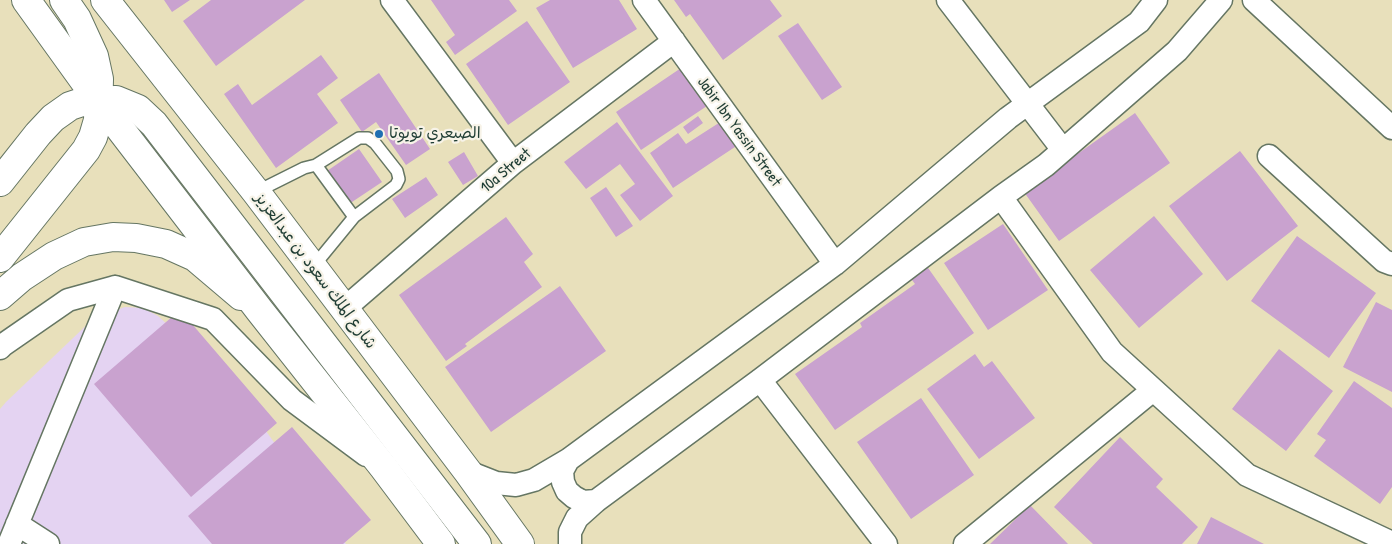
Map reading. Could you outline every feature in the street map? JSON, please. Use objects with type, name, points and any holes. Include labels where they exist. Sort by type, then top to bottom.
[{"type":"main road","points":[[26,0],[98,100],[441,544]]},
{"type":"main road","points":[[0,258],[86,150],[93,137],[98,120],[99,79],[94,56],[77,19],[64,0]]},
{"type":"main road","name":"شارع الملك سعود بن عبدالعزيز","points":[[105,0],[256,192],[468,472],[520,544]]},
{"type":"main road","points":[[0,182],[38,134],[53,118],[70,106],[85,101],[116,100],[138,108],[154,124],[478,544]]},
{"type":"main road","points":[[0,296],[22,277],[54,256],[84,242],[113,237],[136,238],[166,244],[195,257],[260,311]]},
{"type":"street","points":[[392,0],[514,163]]},
{"type":"street","name":"Jabir Ibn Yassin Street","points":[[644,0],[835,264]]},
{"type":"street","points":[[948,0],[1063,150]]},
{"type":"street","points":[[468,472],[496,483],[516,485],[534,480],[568,460],[835,264],[1008,118],[1139,22],[1156,0]]},
{"type":"street","points":[[570,544],[570,532],[577,518],[596,501],[1046,164],[1177,51],[1221,0]]},
{"type":"street","points":[[1254,0],[1392,128]]},
{"type":"street","name":"10a Street","points":[[344,309],[514,163],[674,41]]},
{"type":"street","points":[[1269,156],[1389,256]]},
{"type":"street","points":[[1001,197],[1112,352],[1247,475],[1392,543]]},
{"type":"street","points":[[0,348],[68,300],[115,287],[213,319],[292,400],[384,468]]},
{"type":"street","points":[[48,544],[13,534],[115,287]]},
{"type":"street","points":[[760,380],[886,544]]},
{"type":"street","points":[[965,544],[1153,390]]},
{"type":"street","points":[[568,460],[562,471],[563,482],[567,491],[583,502],[596,501]]},
{"type":"lane","points":[[256,192],[304,168],[316,165],[359,138],[368,138],[375,143],[397,171],[399,179],[396,184],[354,217],[312,268]]},
{"type":"lane","points":[[316,165],[354,217]]},
{"type":"shaded area","points":[[125,307],[143,308],[158,316],[232,383],[346,544],[0,544],[0,409],[94,318]]},
{"type":"building","points":[[164,0],[190,0],[172,12]]},
{"type":"building","points":[[211,0],[305,0],[216,66],[183,21]]},
{"type":"building","points":[[431,0],[509,0],[517,11],[455,55],[446,42],[455,35]]},
{"type":"building","points":[[550,0],[619,0],[637,29],[573,68],[536,8]]},
{"type":"building","points":[[674,0],[770,0],[782,16],[723,60],[690,14],[686,17]]},
{"type":"building","points":[[527,21],[570,82],[508,125],[466,64]]},
{"type":"building","points":[[798,23],[842,87],[822,100],[778,36]]},
{"type":"building","points":[[321,55],[338,78],[317,94],[338,123],[276,168],[224,94],[238,84],[252,105]]},
{"type":"building","points":[[681,68],[707,106],[641,150],[616,112]]},
{"type":"building","points":[[379,73],[430,149],[406,165],[376,122],[362,132],[340,100]]},
{"type":"building","points":[[1135,113],[1170,163],[1059,241],[1024,192]]},
{"type":"building","points":[[698,116],[703,123],[688,134],[683,127]]},
{"type":"building","points":[[725,119],[741,143],[673,188],[650,153],[678,133],[686,144]]},
{"type":"building","points":[[617,122],[673,196],[640,221],[620,195],[635,184],[620,164],[586,189],[564,162]]},
{"type":"building","points":[[359,149],[382,182],[349,204],[327,171]]},
{"type":"building","points":[[1240,151],[1298,226],[1227,281],[1169,206]]},
{"type":"building","points":[[464,152],[478,176],[463,185],[448,162]]},
{"type":"building","points":[[426,177],[438,195],[405,218],[392,199]]},
{"type":"building","points":[[606,187],[633,226],[616,237],[590,198]]},
{"type":"building","points":[[1154,216],[1203,274],[1139,328],[1090,270]]},
{"type":"building","points":[[506,217],[533,254],[524,262],[542,287],[465,344],[467,346],[446,361],[399,295]]},
{"type":"building","points":[[1003,224],[1048,290],[988,330],[944,263]]},
{"type":"building","points":[[1297,236],[1376,293],[1329,358],[1251,301]]},
{"type":"building","points":[[926,265],[974,333],[835,430],[795,374],[862,327],[860,323],[915,284],[909,276]]},
{"type":"building","points":[[560,286],[606,351],[491,432],[445,367]]},
{"type":"building","points":[[1376,302],[1392,310],[1392,392],[1343,367]]},
{"type":"building","points":[[180,310],[277,423],[191,497],[94,384]]},
{"type":"building","points":[[1279,349],[1333,391],[1286,451],[1232,409]]},
{"type":"building","points":[[975,354],[984,367],[992,361],[1035,418],[979,459],[927,389]]},
{"type":"building","points":[[1354,381],[1392,408],[1392,487],[1380,504],[1314,456],[1326,440],[1317,434]]},
{"type":"building","points":[[921,398],[974,475],[911,519],[857,442]]},
{"type":"building","points":[[292,427],[371,520],[343,544],[212,544],[188,516]]},
{"type":"building","points":[[1120,437],[1163,479],[1156,487],[1198,527],[1182,544],[1093,544],[1054,507]]},
{"type":"building","points":[[1030,505],[1068,544],[990,544]]},
{"type":"building","points":[[1211,517],[1264,544],[1197,544]]},
{"type":"place","name":"الصيعري تويوتا","points":[[379,134]]}]
